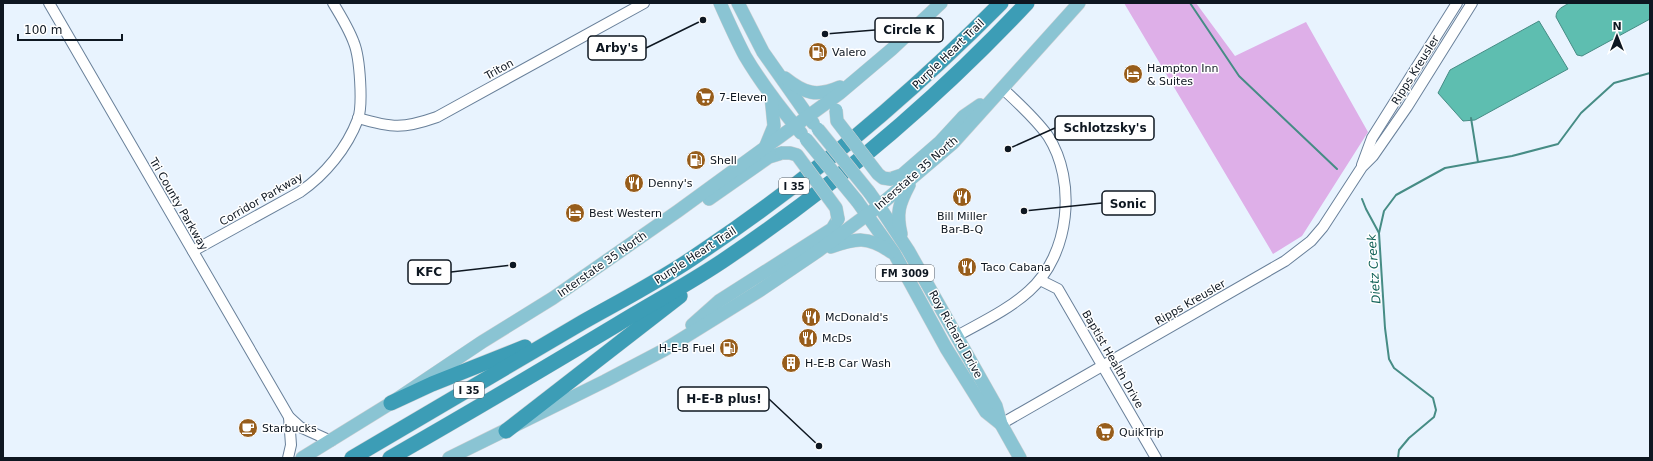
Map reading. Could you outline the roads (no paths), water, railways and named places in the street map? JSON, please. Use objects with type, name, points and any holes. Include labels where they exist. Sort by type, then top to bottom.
[{"type":"highway","name":"Purple Heart Trail","points":[[352,458],[667,275],[743,224],[833,156],[935,68],[1001,3]]},
{"type":"highway","name":"Purple Heart Trail","points":[[390,458],[500,395],[724,260],[810,198],[882,140],[941,89],[1027,3]]},
{"type":"highway","points":[[506,431],[672,303],[724,260]]},
{"type":"highway","points":[[392,403],[437,382],[585,322]]},
{"type":"main road","name":"FM 3009","points":[[720,3],[744,54],[771,94],[868,214]]},
{"type":"main road","name":"FM 3009","points":[[738,3],[773,69],[808,117],[880,206]]},
{"type":"main road","points":[[941,3],[898,54],[842,101],[836,110],[837,121],[878,174],[883,178],[890,179],[902,175],[940,142],[964,116],[998,92]]},
{"type":"main road","name":"Interstate 35 North","points":[[302,458],[392,403],[482,342],[553,298],[644,235],[808,117],[892,49],[941,3]]},
{"type":"main road","name":"Interstate 35 North","points":[[449,458],[605,382],[664,350],[759,291],[818,251],[880,206],[953,143],[1079,3]]},
{"type":"main road","points":[[773,69],[800,89],[810,93],[820,94],[829,92],[854,81]]},
{"type":"main road","points":[[764,149],[774,126],[771,94]]},
{"type":"main road","points":[[644,235],[684,217],[770,157],[782,153],[797,155],[836,208],[838,219],[832,229],[719,301],[664,350]]},
{"type":"main road","points":[[902,240],[898,221],[899,206],[912,179]]},
{"type":"main road","name":"Roy Richard Drive","points":[[880,206],[902,240],[996,406],[1001,424],[1020,458]]},
{"type":"main road","name":"Roy Richard Drive","points":[[868,214],[894,253],[946,348],[986,412],[1001,424]]},
{"type":"main road","points":[[818,251],[858,239],[879,244],[894,253]]},
{"type":"street","name":"Tri County Parkway","points":[[49,3],[289,417],[300,427],[331,441]]},
{"type":"street","name":"Corridor Parkway","points":[[193,251],[300,192],[315,182],[330,165],[345,143],[358,118],[360,78],[355,44],[333,3]]},
{"type":"street","name":"Triton","points":[[358,118],[382,125],[397,127],[409,126],[437,117],[644,3]]},
{"type":"street","name":"Ripps Kreusler","points":[[1362,167],[1372,138],[1457,3]]},
{"type":"street","name":"Ripps Kreusler","points":[[1001,424],[1285,261],[1298,252],[1323,227],[1362,167],[1377,151],[1408,107],[1472,3]]},
{"type":"street","points":[[957,336],[1013,303],[1029,291],[1040,280],[1055,256],[1063,231],[1066,214],[1062,174],[1059,161],[1048,136],[1030,114],[998,92]]},
{"type":"street","name":"Baptist Health Drive","points":[[1040,280],[1058,289],[1156,458]]},
{"type":"street","name":"Tri County Parkway","points":[[288,458],[291,445],[289,417]]},
{"type":"waterway","points":[[1190,3],[1239,76],[1337,169]]},
{"type":"waterway","name":"Dietz Creek","points":[[1398,458],[1399,450],[1409,438],[1434,417],[1436,410],[1433,398],[1394,368],[1389,359],[1385,328],[1379,233],[1384,211],[1396,195],[1445,168],[1512,156],[1558,144],[1581,113],[1614,83],[1650,73]]},
{"type":"waterway","points":[[1471,118],[1478,162]]},
{"type":"waterway","points":[[1362,199],[1379,233]]},
{"type":"place","name":"Arby's","points":[[703,20]]},
{"type":"place","name":"Circle K","points":[[825,34]]},
{"type":"place","name":"Valero","points":[[818,52]]},
{"type":"place","name":"Hampton Inn & Suites","points":[[1133,74]]},
{"type":"place","name":"7-Eleven","points":[[705,97]]},
{"type":"place","name":"Schlotzsky's","points":[[1008,149]]},
{"type":"place","name":"Shell","points":[[696,160]]},
{"type":"place","name":"Denny's","points":[[634,183]]},
{"type":"place","name":"Bill Miller Bar-B-Q","points":[[962,197]]},
{"type":"place","name":"Sonic","points":[[1024,211]]},
{"type":"place","name":"Best Western","points":[[575,213]]},
{"type":"place","name":"KFC","points":[[513,265]]},
{"type":"place","name":"Taco Cabana","points":[[967,267]]},
{"type":"place","name":"McDonald's","points":[[811,317]]},
{"type":"place","name":"McDs","points":[[808,338]]},
{"type":"place","name":"H-E-B Fuel","points":[[729,348]]},
{"type":"place","name":"H-E-B Car Wash","points":[[791,363]]},
{"type":"place","name":"Starbucks","points":[[248,428]]},
{"type":"place","name":"QuikTrip","points":[[1105,432]]},
{"type":"place","name":"H-E-B plus!","points":[[819,446]]}]
